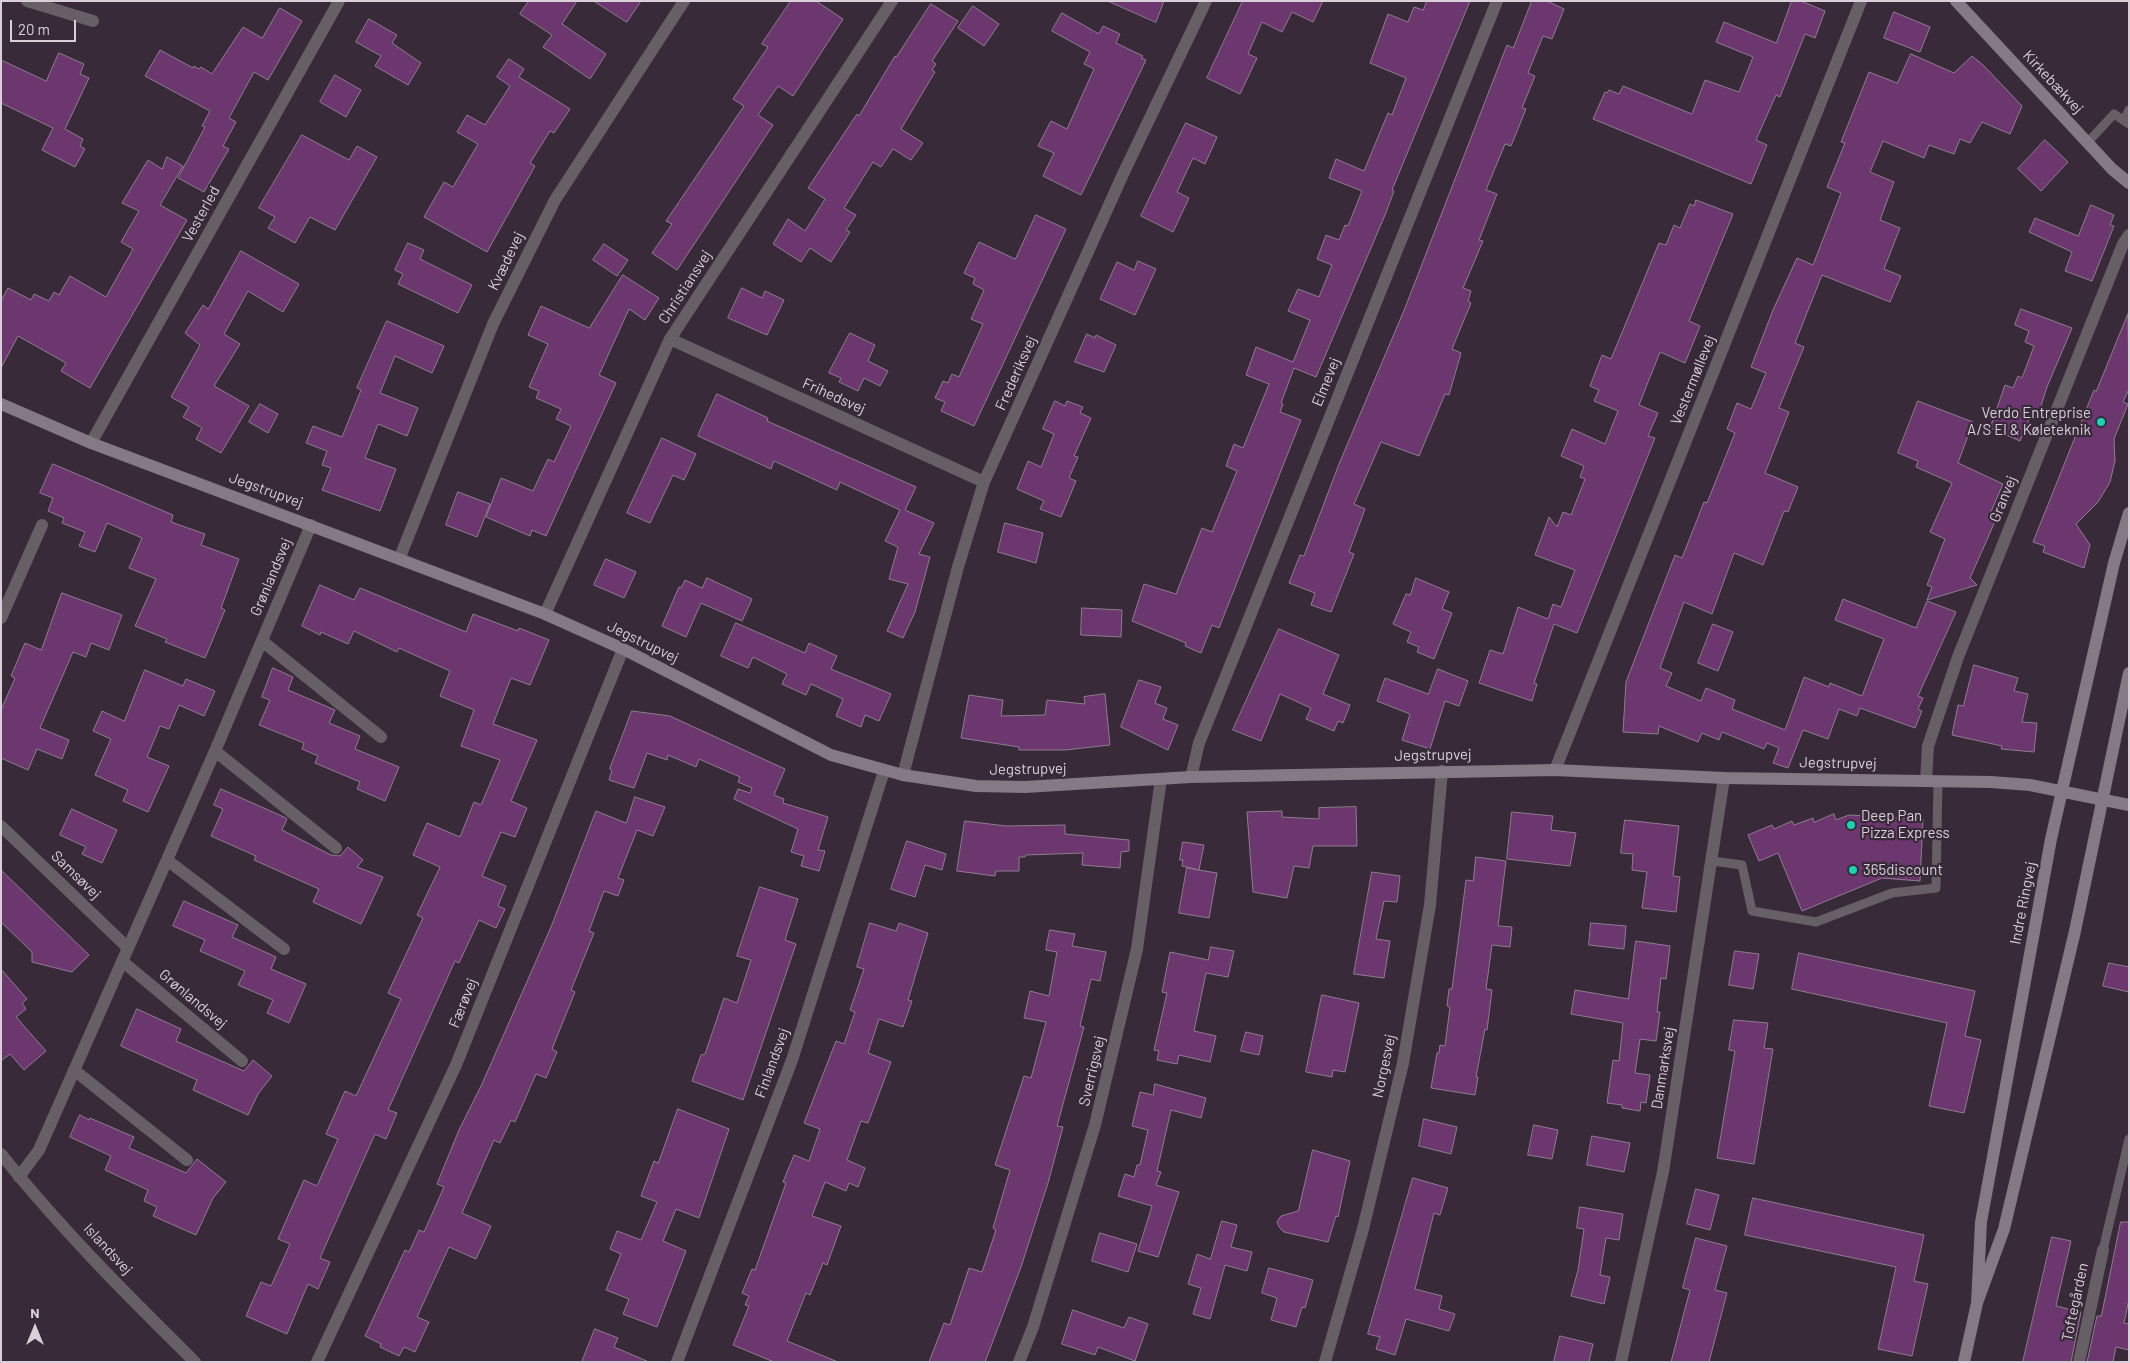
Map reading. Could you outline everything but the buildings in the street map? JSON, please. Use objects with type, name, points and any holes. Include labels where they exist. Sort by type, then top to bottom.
[{"type":"street","points":[[27,1],[93,21]]},
{"type":"street","name":"Vesterled","points":[[91,443],[340,1]]},
{"type":"street","name":"Kvædevej","points":[[400,557],[493,324],[555,200],[684,1]]},
{"type":"street","name":"Christiansvej","points":[[545,614],[670,339],[892,1]]},
{"type":"street","name":"Frederiksvej","points":[[903,775],[958,567],[984,482],[1124,172],[1206,1]]},
{"type":"street","name":"Elmevej","points":[[1191,777],[1199,743],[1497,1]]},
{"type":"street","name":"Vestermøllevej","points":[[1555,770],[1861,1]]},
{"type":"street","name":"Kirkebækvej","points":[[1956,1],[2129,183]]},
{"type":"street","name":"Granvej","points":[[1932,781],[1928,746],[1958,657],[2123,244],[2129,235]]},
{"type":"street","name":"Frihedsvej","points":[[670,339],[984,482]]},
{"type":"street","name":"Jegstrupvej","points":[[1,404],[91,443],[400,557],[545,614],[623,649],[831,755],[903,775],[976,786],[1025,787],[1191,777],[1555,770],[1724,778],[1932,781],[2030,785],[2129,806]]},
{"type":"street","name":"Indre Ringvej","points":[[1977,1304],[1981,1222],[2062,792],[2114,563],[2129,513]]},
{"type":"street","points":[[1,618],[42,525]]},
{"type":"street","name":"Grønlandsvej","points":[[19,1176],[39,1150],[215,751],[311,525]]},
{"type":"street","name":"Grønlandsvej","points":[[262,641],[381,738]]},
{"type":"street","name":"Færøvej","points":[[316,1362],[456,1066],[623,649]]},
{"type":"street","name":"Indre Ringvej","points":[[1964,1362],[1977,1304],[2007,1219],[2075,931],[2129,673]]},
{"type":"street","points":[[215,751],[336,848]]},
{"type":"street","name":"Finlandsvej","points":[[677,1362],[792,1060],[884,771]]},
{"type":"street","name":"Norgesvej","points":[[1325,1362],[1363,1229],[1403,1062],[1430,905],[1442,771]]},
{"type":"street","name":"Danmarksvej","points":[[1621,1362],[1663,1172],[1724,778]]},
{"type":"street","name":"Sverrigsvej","points":[[1019,1362],[1033,1327],[1095,1125],[1137,949],[1161,779]]},
{"type":"street","name":"Samsøvej","points":[[1,826],[128,948]]},
{"type":"street","points":[[167,860],[284,949]]},
{"type":"street","name":"Grønlandsvej","points":[[122,961],[242,1061]]},
{"type":"street","points":[[74,1070],[187,1160]]},
{"type":"street","name":"Islandsvej","points":[[1,1154],[19,1176],[151,1318],[196,1362]]},
{"type":"street","name":"Toftegården","points":[[2079,1362],[2103,1250]]},
{"type":"lane","points":[[2088,142],[2114,114],[2126,122],[2129,110]]},
{"type":"lane","points":[[1712,861],[1742,865],[1752,910],[1816,922],[1892,893],[1936,888],[1932,781]]},
{"type":"lane","points":[[2103,1250],[2129,1139]]},
{"type":"place","name":"Verdo Entreprise A/S El & Køleteknik","points":[[2101,422]]},
{"type":"place","name":"Deep Pan Pizza Express","points":[[1851,825]]},
{"type":"place","name":"365discount","points":[[1853,870]]}]
